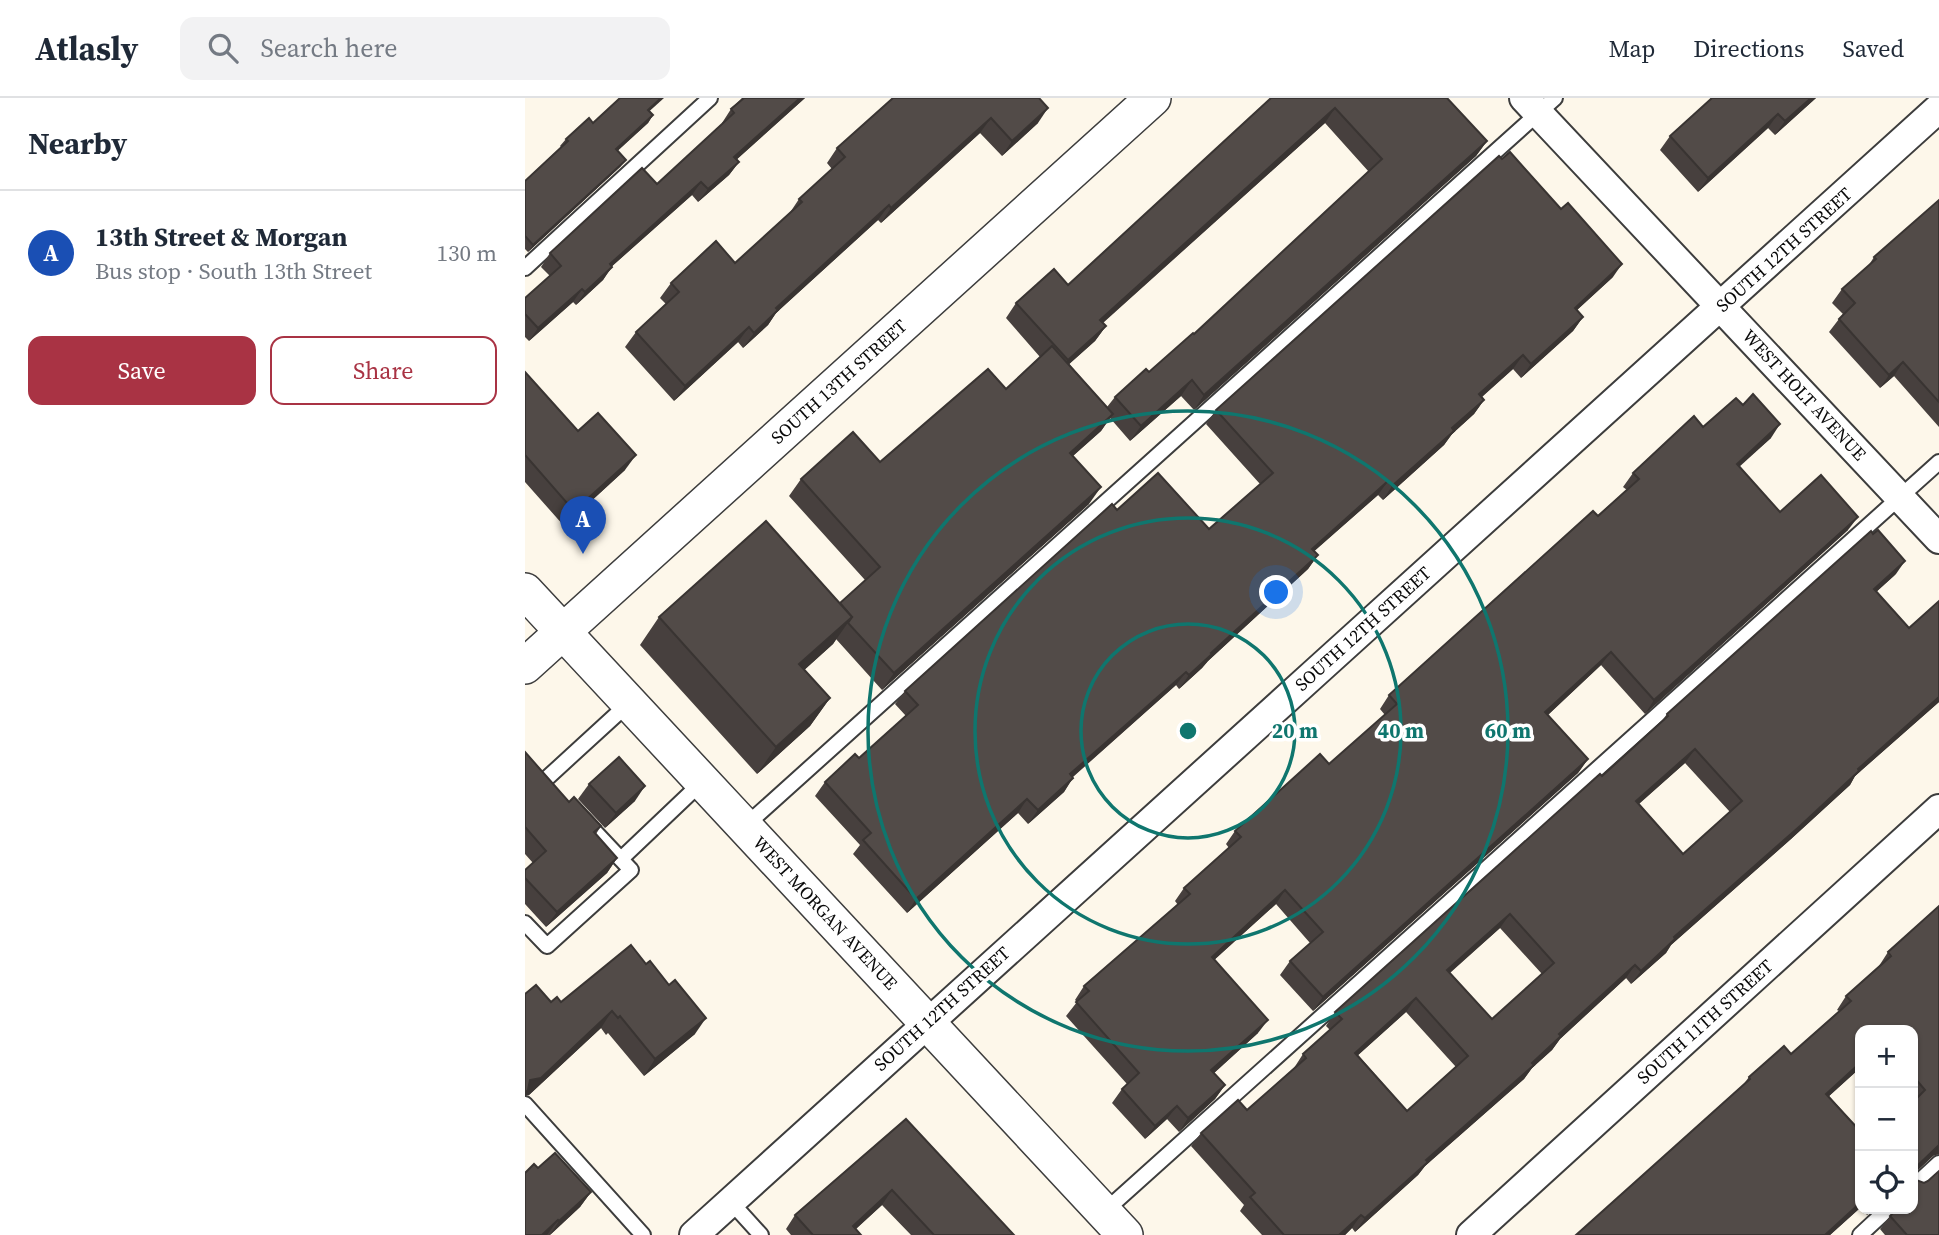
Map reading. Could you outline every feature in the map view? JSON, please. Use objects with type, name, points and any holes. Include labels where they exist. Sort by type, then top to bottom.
[{"type":"street","name":"SOUTH 13TH STREET","points":[[525,666],[1153,98]]},
{"type":"street","name":"WEST HOLT AVENUE","points":[[1539,103],[1722,307],[1939,539]]},
{"type":"street","name":"SOUTH 12TH STREET","points":[[694,1235],[926,1022],[1722,307],[1939,108]]},
{"type":"street","name":"WEST MORGAN AVENUE","points":[[525,591],[1114,1224]]},
{"type":"street","name":"SOUTH 11TH STREET","points":[[1471,1235],[1939,809]]},
{"type":"lane","points":[[525,268],[710,98]]},
{"type":"lane","points":[[744,827],[1539,103]]},
{"type":"lane","points":[[1114,1224],[1939,462]]},
{"type":"lane","points":[[547,780],[629,703]]},
{"type":"lane","points":[[621,859],[702,782]]},
{"type":"lane","points":[[525,923],[547,946],[631,870],[574,809]]},
{"type":"lane","points":[[525,1104],[643,1235]]},
{"type":"lane","points":[[1918,1182],[1939,1163]]},
{"type":"lane","points":[[731,1202],[761,1235]]},
{"type":"lane","points":[[1860,1235],[1883,1214]]},
{"type":"building","points":[[620,98],[661,98],[648,110],[653,115],[616,149],[626,160],[533,245],[525,236],[525,181],[589,118],[593,123]]},
{"type":"building","points":[[744,98],[800,98],[734,157],[739,162],[708,189],[701,182],[610,264],[612,267],[585,292],[582,289],[538,328],[525,314],[525,298],[561,266],[550,253],[642,168],[657,184],[734,113],[731,109]]},
{"type":"building","points":[[893,98],[1039,98],[1048,108],[1012,141],[991,118],[891,208],[889,205],[776,308],[778,310],[754,333],[749,327],[685,386],[636,332],[679,292],[671,283],[716,241],[735,263],[802,202],[799,199],[845,157],[837,148]]},
{"type":"building","points":[[1271,98],[1447,98],[1487,141],[1204,395],[1192,380],[1141,426],[1115,397],[1146,369],[1149,372],[1194,334],[1382,159],[1335,108],[1100,320],[1106,326],[1068,360],[1016,303],[1054,269],[1068,285]]},
{"type":"building","points":[[1712,98],[1811,98],[1785,121],[1778,114],[1708,178],[1670,136]]},
{"type":"building","points":[[1510,152],[1561,209],[1568,203],[1622,264],[1575,308],[1583,317],[1531,364],[1523,355],[1479,394],[1484,400],[1452,428],[1454,431],[1392,486],[1388,481],[1312,549],[1318,555],[1189,675],[1186,672],[1070,774],[1073,778],[1038,810],[1027,799],[916,899],[863,840],[871,833],[825,782],[855,754],[859,758],[918,705],[905,691],[1112,504],[1117,510],[1158,473],[1209,529],[1273,473],[1216,410],[1499,156],[1502,159]]},
{"type":"building","points":[[1939,200],[1939,402],[1903,362],[1889,375],[1839,319],[1855,303],[1842,289]]},
{"type":"building","points":[[1052,346],[1113,414],[1070,453],[1101,487],[894,673],[848,623],[852,617],[840,603],[880,567],[801,479],[853,432],[880,462],[988,369],[1006,389]]},
{"type":"building","points":[[525,372],[578,431],[598,413],[636,455],[574,511],[525,455]]},
{"type":"building","points":[[1753,394],[1780,424],[1737,464],[1780,512],[1821,475],[1858,517],[1654,700],[1611,652],[1545,712],[1588,759],[1323,997],[1290,961],[1323,932],[1285,890],[1212,957],[1268,1020],[1211,1070],[1225,1085],[1188,1118],[1177,1106],[1155,1126],[1122,1089],[1139,1073],[1076,1002],[1089,991],[1084,986],[1190,894],[1184,888],[1241,837],[1235,831],[1320,754],[1329,764],[1397,704],[1389,695],[1593,511],[1598,516],[1639,479],[1633,473],[1694,416],[1703,427],[1736,398],[1743,405]]},
{"type":"building","points":[[766,521],[852,617],[799,664],[830,698],[776,747],[659,617]]},
{"type":"building","points":[[1878,530],[1905,561],[1874,589],[1909,628],[1939,601],[1939,697],[1858,769],[1859,771],[1800,826],[1674,937],[1675,939],[1641,971],[1635,965],[1559,1034],[1561,1036],[1532,1063],[1534,1065],[1365,1218],[1361,1215],[1339,1235],[1284,1235],[1250,1197],[1255,1193],[1201,1133],[1238,1100],[1247,1110],[1306,1058],[1303,1054],[1342,1019],[1335,1012],[1600,774],[1602,776],[1871,531],[1873,534]],"holes":[[[1695,749],[1742,801],[1683,854],[1636,801]],[[1510,914],[1554,963],[1492,1019],[1447,970]],[[1416,998],[1468,1056],[1407,1111],[1355,1053]]]},
{"type":"building","points":[[525,752],[569,802],[574,797],[601,826],[594,832],[617,858],[557,912],[525,878],[525,870],[546,851],[525,827]]},
{"type":"building","points":[[619,757],[645,786],[616,813],[589,784]]},
{"type":"building","points":[[1939,906],[1939,1145],[1918,1165],[1918,1097],[1925,1090],[1918,1082],[1918,1025],[1855,1025],[1855,1068],[1826,1094],[1855,1126],[1855,1208],[1825,1235],[1576,1235],[1784,1046],[1791,1054],[1851,1001],[1846,996],[1891,956],[1888,952]]},
{"type":"building","points":[[631,945],[646,964],[650,961],[669,985],[675,980],[706,1018],[655,1059],[620,1016],[618,1018],[612,1011],[541,1078],[530,1080],[525,1093],[525,994],[536,985],[551,1002],[557,997],[561,1002]]},
{"type":"building","points":[[906,1119],[1014,1235],[934,1235],[892,1190],[853,1226],[861,1235],[813,1235],[795,1215]]},
{"type":"building","points":[[555,1153],[591,1192],[542,1235],[525,1235],[525,1173],[534,1164],[538,1168]]},
{"type":"building","points":[[1939,1171],[1939,1235],[1907,1235],[1890,1216],[1918,1214],[1918,1181],[1924,1183]]},
{"type":"place","name":"13th Street & Morgan","points":[[583,554]]}]
